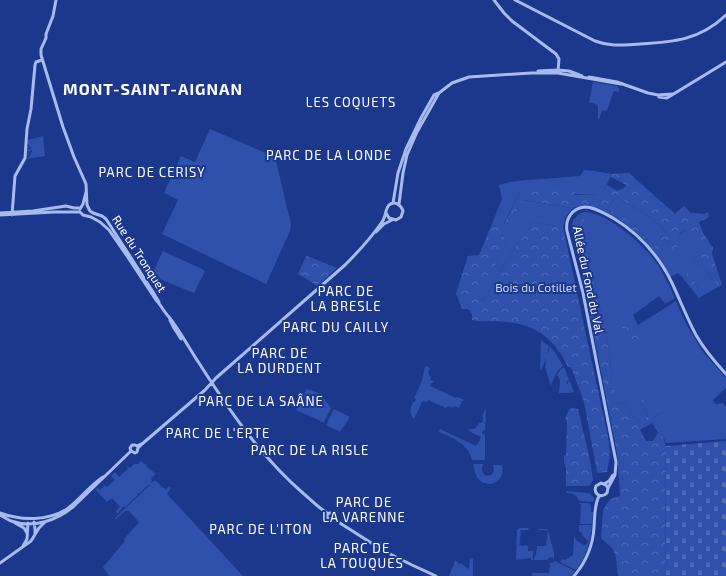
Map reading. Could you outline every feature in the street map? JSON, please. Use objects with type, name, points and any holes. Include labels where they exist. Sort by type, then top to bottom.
[{"type":"street","points":[[56,0],[52,20],[41,51],[42,60],[63,127],[86,184],[87,203],[89,209],[88,214],[85,216]]},
{"type":"street","points":[[494,0],[512,21],[556,54],[559,59],[558,72]]},
{"type":"street","points":[[515,0],[595,41],[605,45],[618,46],[666,42],[691,37],[703,32],[726,15]]},
{"type":"street","points":[[12,213],[14,176],[25,158],[35,63],[42,60]]},
{"type":"street","points":[[558,72],[569,71],[580,75],[610,80],[644,92],[667,98],[726,62]]},
{"type":"street","points":[[393,203],[398,173],[406,149],[421,118],[434,95],[452,83],[469,77],[531,73],[549,70],[621,84]]},
{"type":"street","points":[[399,204],[402,173],[409,151],[417,132],[439,93]]},
{"type":"street","points":[[659,96],[672,94]]},
{"type":"street","points":[[659,96],[660,102]]},
{"type":"street","points":[[80,209],[86,192]]},
{"type":"street","points":[[132,451],[130,448],[132,446],[135,445],[137,447],[142,444],[345,265],[372,236],[384,219],[387,207],[393,203],[399,204],[403,209],[402,216],[399,219],[392,220],[384,224],[372,236]]},
{"type":"street","name":"Rue du Tronquet","points":[[0,214],[64,206],[80,209]]},
{"type":"street","name":"Rue du Tronquet","points":[[12,213],[54,212],[80,209],[86,206],[93,214],[102,216],[106,219],[212,383],[242,427],[264,454],[293,484],[327,514],[326,516],[328,518],[332,518],[384,551],[412,566],[436,576]]},
{"type":"street","name":"Allée du Fond du Val","points":[[616,470],[616,462],[583,293],[570,248],[566,227],[568,218],[573,212],[579,208],[587,207],[601,212],[629,229],[648,248],[660,262],[669,277],[697,337],[708,353],[726,374]]},
{"type":"street","name":"Rue du Tronquet","points":[[80,209],[82,215],[97,220],[109,230],[160,304]]},
{"type":"street","points":[[386,213],[392,220]]},
{"type":"street","points":[[12,522],[34,524],[59,517],[74,506],[132,451],[138,451],[137,447]]},
{"type":"street","points":[[599,496],[596,492],[596,487],[599,484],[604,484],[611,478],[616,470]]},
{"type":"street","points":[[599,496],[606,494],[614,479],[616,470]]},
{"type":"street","points":[[0,514],[28,519],[51,516],[67,508],[104,477]]},
{"type":"street","points":[[604,484],[608,488]]},
{"type":"street","points":[[574,576],[584,562],[591,547],[594,532],[595,505],[599,496]]},
{"type":"street","points":[[0,514],[24,528],[28,534]]},
{"type":"street","points":[[34,518],[34,536]]},
{"type":"street","points":[[22,547],[26,542],[28,534],[28,519]]},
{"type":"street","points":[[0,564],[31,541],[39,528],[45,522]]},
{"type":"green space","points":[[593,82],[617,86],[619,89],[619,92],[614,91],[607,110],[602,111],[599,119],[598,105],[589,102]]},
{"type":"green space","points":[[210,129],[275,157],[291,224],[290,231],[266,284],[162,234],[178,200],[164,193],[181,156],[195,162]]},
{"type":"green space","points":[[43,136],[45,156],[26,159],[32,152],[31,150],[26,156],[29,151],[27,150],[32,148],[27,148],[29,147],[29,144],[27,143],[28,140]]},
{"type":"green space","points":[[584,170],[612,174],[605,188],[599,195],[520,192],[503,225],[491,226],[502,199],[499,185],[525,180],[580,176]]},
{"type":"green space","name":"Bois du Cotillet","points":[[629,173],[675,214],[684,206],[691,213],[704,214],[708,212],[709,217],[699,222],[703,233],[713,248],[712,254],[722,285],[718,287],[704,268],[693,259],[705,251],[685,230],[675,237],[672,236],[667,241],[669,244],[677,242],[679,244],[674,248],[698,277],[695,282],[700,293],[704,295],[699,298],[681,276],[687,274],[666,251],[659,258],[637,233],[603,210],[591,206],[573,208],[524,200],[501,234],[507,240],[485,288],[478,296],[483,301],[513,250],[533,222],[563,227],[609,442],[610,457],[607,472],[599,473],[597,472],[584,402],[571,367],[568,367],[555,346],[539,332],[529,327],[507,322],[472,320],[472,314],[468,309],[462,309],[456,293],[468,256],[479,255],[491,226],[504,224],[520,192],[573,190],[575,195],[598,195],[607,185],[617,191],[624,188],[626,185],[611,177],[612,174]],"holes":[[[616,197],[658,223],[666,234],[656,242],[657,245],[653,247],[636,226],[607,207]]]},
{"type":"green space","points":[[616,197],[644,213],[662,228],[666,234],[656,242],[657,245],[653,247],[636,226],[606,207],[609,206]]},
{"type":"green space","points":[[523,200],[573,208],[566,216],[563,227],[533,222],[513,250],[483,301],[478,296],[485,287],[507,240],[501,234]]},
{"type":"green space","points":[[584,212],[594,213],[625,231],[652,257],[658,265],[675,298],[665,304],[659,296],[633,315],[638,325],[676,301],[685,322],[703,352],[726,378],[726,388],[713,400],[716,404],[723,403],[726,407],[726,439],[666,443],[661,431],[658,433],[652,423],[654,418],[662,411],[652,412],[645,400],[640,399],[648,416],[637,422],[624,402],[617,404],[609,387],[612,379],[609,349],[583,231],[578,228],[581,217],[576,217]]},
{"type":"green space","points":[[576,217],[581,217],[584,219],[584,223],[578,228],[583,231],[609,349],[612,379],[609,387],[610,390],[615,390],[617,404],[624,402],[637,422],[648,416],[640,399],[645,400],[652,412],[661,409],[662,411],[654,418],[652,423],[640,430],[646,441],[653,441],[661,431],[666,446],[665,566],[671,576],[618,576],[616,558],[613,549],[601,538],[603,510],[610,499],[620,496],[617,453],[572,230],[572,223]]},
{"type":"green space","points":[[685,230],[706,251],[693,259],[704,268],[718,287],[704,295],[700,293],[682,258],[673,248],[677,243],[669,244],[667,241],[672,236],[681,234]]},
{"type":"green space","points":[[666,250],[687,274],[681,276],[678,273],[670,277],[659,258]]},
{"type":"green space","points":[[163,251],[205,271],[194,293],[160,279],[154,270]]},
{"type":"green space","points":[[306,256],[337,268],[317,286],[298,274]]},
{"type":"green space","points":[[626,318],[635,333],[640,329],[649,340],[634,350],[619,322]]},
{"type":"green space","points":[[541,340],[549,346],[547,354],[550,346],[563,366],[554,377],[551,386],[545,367],[546,358],[540,370]]},
{"type":"green space","points":[[425,366],[430,368],[428,373],[431,377],[430,380],[434,381],[430,386],[464,400],[459,408],[448,406],[446,408],[428,400],[427,402],[424,401],[422,402],[414,419],[411,415],[411,409],[413,402],[415,402],[416,399],[414,398],[422,381]]},
{"type":"green space","points":[[564,367],[569,380],[566,382],[568,384],[570,381],[574,392],[559,393],[560,380],[557,375]]},
{"type":"green space","points":[[307,389],[319,393],[331,408],[324,422],[320,422],[321,421],[296,410]]},
{"type":"green space","points":[[486,408],[485,431],[483,430],[482,433],[485,435],[485,460],[472,460],[467,449],[463,445],[439,432],[440,429],[476,446],[481,437],[469,431],[469,429],[475,428],[483,421],[482,416]]},
{"type":"green space","points":[[570,408],[578,409],[579,413],[593,480],[589,486],[566,486],[564,455],[566,455],[567,420],[565,420]]},
{"type":"green space","points":[[334,409],[350,417],[340,432],[326,425]]},
{"type":"green space","points":[[726,441],[726,576],[665,576],[666,446]]},
{"type":"green space","points":[[141,461],[145,465],[147,463],[146,466],[156,474],[151,478],[151,483],[155,480],[166,490],[169,486],[171,488],[167,494],[243,576],[109,576],[103,567],[139,522],[129,511],[125,511],[116,519],[115,518],[151,484],[139,493],[125,507],[124,506],[118,513],[116,511],[120,507],[112,498],[107,502],[95,489],[98,488],[100,490],[104,486],[102,483],[106,487],[108,486],[115,480],[111,476],[115,472],[119,477],[128,468],[126,465],[130,468],[134,464],[138,464]]},
{"type":"green space","points":[[473,464],[483,464],[483,473],[488,476],[493,473],[493,465],[502,465],[503,471],[500,479],[492,484],[487,484],[480,481],[476,475]]},
{"type":"green space","points":[[566,491],[588,493],[595,499],[593,502],[579,501],[576,495],[566,493]]},
{"type":"green space","points":[[579,503],[588,503],[591,505],[591,512],[593,512],[592,524],[580,524],[581,504]]},
{"type":"green space","points":[[579,525],[592,525],[587,549],[576,570],[560,562],[562,559],[565,560],[573,555],[574,537],[577,541],[584,545],[587,544],[588,541],[579,531]]},
{"type":"green space","points":[[520,528],[528,528],[529,530],[520,530],[521,535],[519,537],[521,537],[519,540],[521,540],[519,541],[519,545],[526,545],[528,546],[528,551],[533,551],[533,560],[531,560],[531,558],[516,560],[517,530]]},
{"type":"green space","points":[[538,529],[548,530],[554,558],[550,557],[547,560],[534,560],[537,546],[546,546],[546,541],[548,539],[546,538],[548,537],[548,531]]},
{"type":"green space","points":[[470,558],[473,559],[473,576],[449,576],[455,561],[458,562],[458,565],[460,563],[469,569]]},
{"type":"green space","points":[[555,561],[575,571],[571,576],[532,576],[532,573],[549,573],[549,563]]},
{"type":"district","name":"MONT-SAINT-AIGNAN","points":[[153,89]]},
{"type":"district","name":"LES COQUETS","points":[[351,102]]},
{"type":"district","name":"PARC DE LA LONDE","points":[[329,155]]},
{"type":"district","name":"PARC DE CERISY","points":[[152,172]]},
{"type":"district","name":"PARC DE LA BRESLE","points":[[346,298]]},
{"type":"district","name":"PARC DU CAILLY","points":[[336,327]]},
{"type":"district","name":"PARC DE LA DURDENT","points":[[280,360]]},
{"type":"district","name":"PARC DE LA SAÂNE","points":[[261,401]]},
{"type":"district","name":"PARC DE L'EPTE","points":[[218,433]]},
{"type":"district","name":"PARC DE LA RISLE","points":[[310,450]]},
{"type":"district","name":"PARC DE LA VARENNE","points":[[364,510]]},
{"type":"district","name":"PARC DE L'ITON","points":[[261,529]]},
{"type":"district","name":"PARC DE LA TOUQUES","points":[[362,556]]}]
